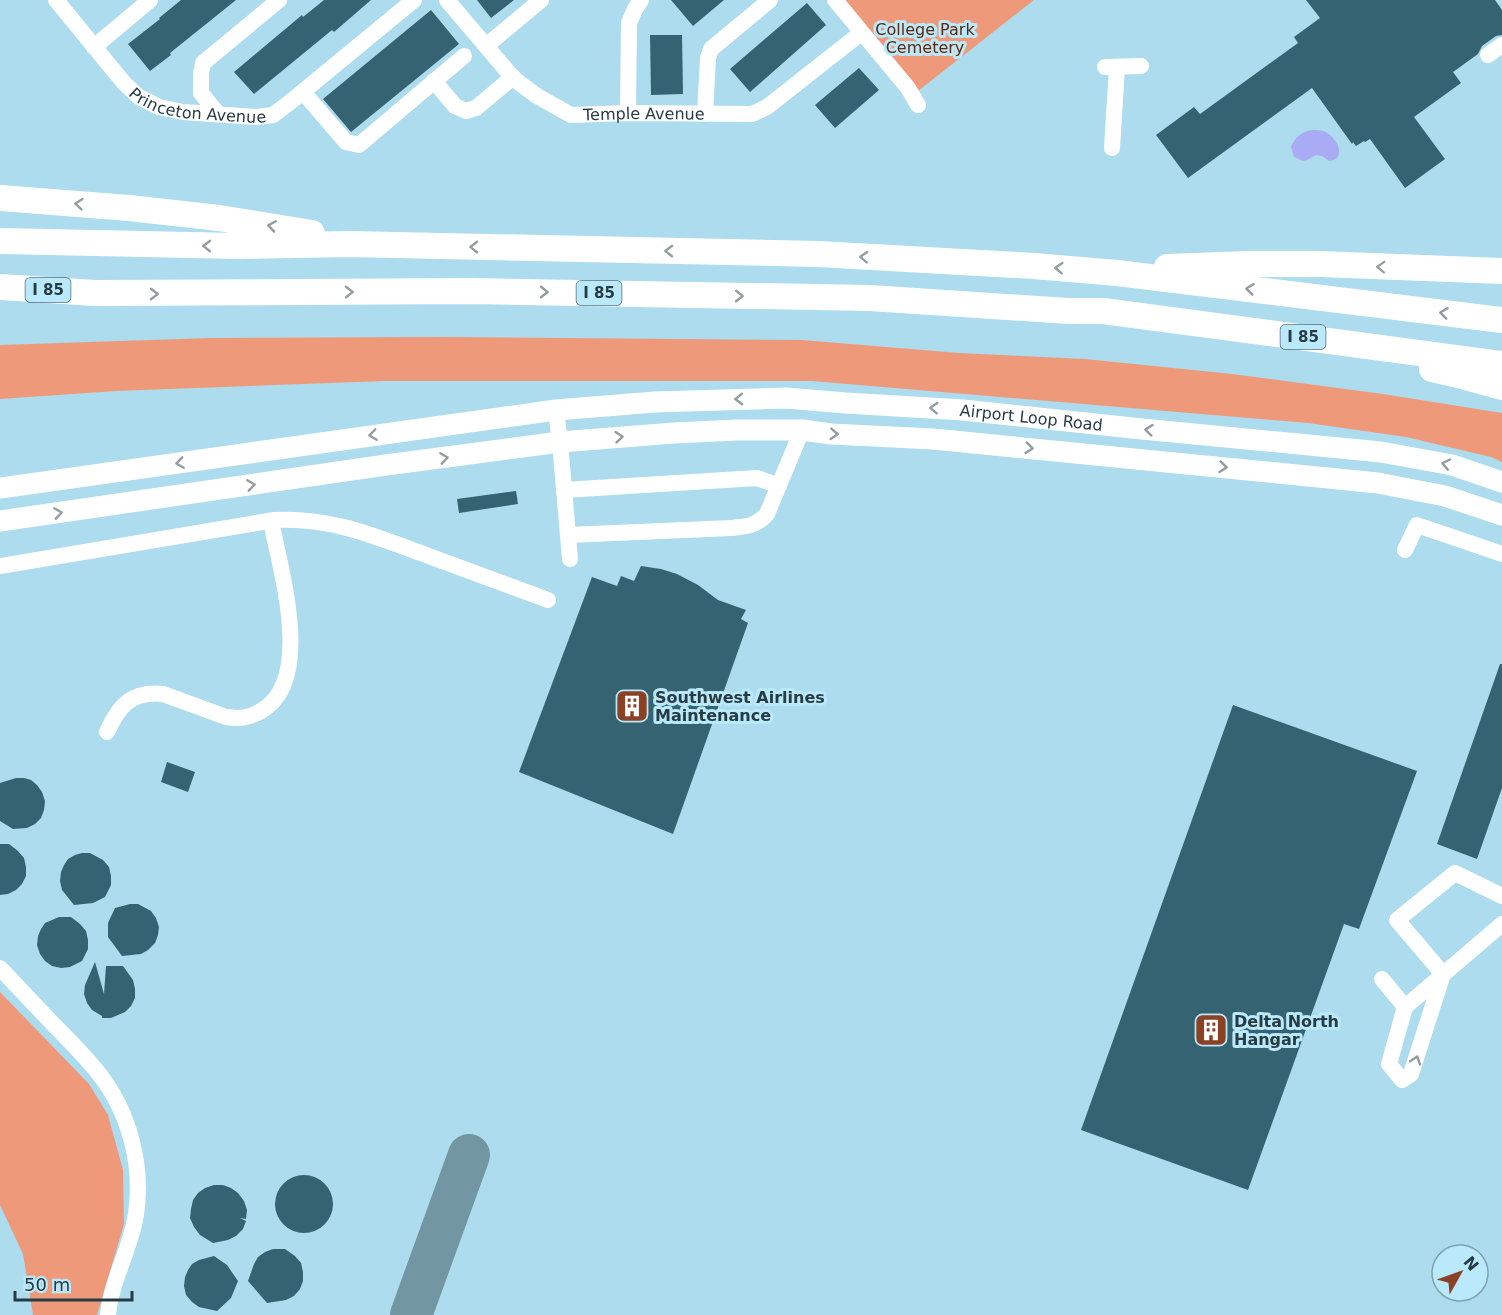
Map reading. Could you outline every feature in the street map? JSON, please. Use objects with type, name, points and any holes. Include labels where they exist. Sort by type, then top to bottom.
[{"type":"highway","points":[[0,198],[219,218],[312,232],[350,244]]},
{"type":"highway","points":[[0,241],[238,246],[350,244],[818,254],[1117,273],[1502,320]]},
{"type":"highway","points":[[1117,273],[1177,266],[1248,264],[1320,264],[1502,271]]},
{"type":"highway","name":"I 85","points":[[0,287],[95,293],[471,291],[870,298],[1103,311],[1502,364]]},
{"type":"highway","points":[[0,303],[95,293]]},
{"type":"highway","points":[[1103,311],[1153,333],[1371,357],[1454,374],[1502,387]]},
{"type":"main road","name":"Airport Loop Road","points":[[0,488],[556,410],[655,402],[786,398],[963,410],[1381,452],[1452,465],[1502,482]]},
{"type":"main road","name":"Airport Loop Road","points":[[0,521],[560,442],[736,430],[801,430],[831,434],[933,439],[1378,483],[1445,496],[1502,515]]},
{"type":"street","name":"Princeton Avenue","points":[[56,0],[124,83],[139,97],[159,107],[183,112],[256,117],[273,115],[414,0]]},
{"type":"street","points":[[94,47],[150,0]]},
{"type":"street","points":[[218,114],[201,93],[202,63],[279,0]]},
{"type":"street","name":"Temple Avenue","points":[[447,0],[513,77],[537,96],[572,115],[752,114],[767,107],[861,33]]},
{"type":"street","points":[[486,46],[541,0]]},
{"type":"street","points":[[628,113],[629,23],[641,0]]},
{"type":"street","points":[[705,114],[708,58],[711,49],[770,0]]},
{"type":"street","points":[[835,0],[908,87],[918,105]]},
{"type":"street","points":[[303,92],[346,142],[359,145],[464,56]]},
{"type":"street","points":[[1112,147],[1111,67],[1141,66]]},
{"type":"street","points":[[434,81],[455,106],[466,111],[476,108],[513,77]]},
{"type":"street","points":[[556,410],[570,559]]},
{"type":"street","points":[[568,535],[749,526],[760,522],[767,514],[801,430]]},
{"type":"street","points":[[564,490],[757,478],[779,486]]},
{"type":"street","points":[[0,566],[293,519],[352,529],[548,600]]},
{"type":"street","points":[[107,732],[114,716],[122,707],[130,699],[142,695],[163,694],[236,719],[247,718],[258,713],[268,707],[277,696],[288,670],[291,639],[288,607],[271,521]]},
{"type":"street","points":[[1405,550],[1417,525],[1502,554]]},
{"type":"street","points":[[1443,974],[1397,920],[1455,873],[1502,896]]},
{"type":"street","points":[[1443,974],[1411,1074],[1402,1080],[1389,1064],[1405,1007],[1443,974],[1502,924]]},
{"type":"street","points":[[0,968],[81,1052],[101,1077],[121,1111],[131,1139],[137,1170],[136,1212],[131,1238],[110,1300],[108,1315]]},
{"type":"street","points":[[1382,979],[1405,1007]]},
{"type":"green space","name":"College Park Cemetery","points":[[843,0],[1034,0],[918,91]]},
{"type":"green space","points":[[210,338],[802,340],[959,353],[1085,359],[1232,374],[1502,413],[1502,462],[1491,457],[1406,437],[1308,423],[812,381],[385,381],[116,391],[0,399],[0,345]]},
{"type":"green space","points":[[0,992],[89,1084],[108,1115],[123,1170],[124,1224],[97,1315],[33,1315],[23,1254],[0,1205]]},
{"type":"water","points":[[1319,130],[1331,136],[1337,144],[1338,157],[1329,161],[1316,155],[1303,161],[1294,157],[1291,147],[1299,135]]},
{"type":"building","points":[[181,0],[236,0],[150,71],[128,44]]},
{"type":"building","points":[[324,0],[371,0],[254,94],[234,72],[302,15],[303,17]]},
{"type":"building","points":[[477,0],[514,0],[491,18]]},
{"type":"building","points":[[671,0],[724,0],[693,26]]},
{"type":"building","points":[[1306,0],[1495,0],[1502,10],[1502,35],[1496,36],[1482,46],[1478,54],[1453,72],[1461,83],[1414,117],[1445,159],[1405,188],[1370,139],[1356,146],[1353,142],[1352,144],[1312,88],[1188,178],[1156,135],[1194,107],[1200,114],[1298,43],[1294,37],[1320,18]]},
{"type":"building","points":[[807,3],[826,25],[750,92],[730,69]]},
{"type":"building","points":[[431,10],[459,44],[351,132],[323,99]]},
{"type":"building","points":[[650,35],[682,35],[683,94],[651,95]]},
{"type":"building","points":[[859,68],[879,90],[835,128],[815,105]]},
{"type":"building","points":[[516,491],[518,504],[459,513],[457,499]]},
{"type":"building","name":"Southwest Airlines Maintenance","points":[[641,566],[677,574],[698,585],[718,600],[746,610],[741,619],[748,623],[673,834],[519,772],[592,577],[617,586],[621,576],[634,581]]},
{"type":"building","points":[[1500,664],[1502,664],[1502,788],[1477,859],[1437,844]]},
{"type":"building","name":"Delta North Hangar","points":[[1233,705],[1417,771],[1359,929],[1344,924],[1248,1190],[1081,1130]]},
{"type":"building","points":[[167,762],[195,772],[188,792],[161,782]]},
{"type":"building","points":[[16,778],[31,780],[42,792],[45,801],[41,818],[27,828],[13,829],[0,821],[0,783]]},
{"type":"building","points":[[0,844],[9,844],[24,858],[26,876],[16,890],[0,895]]},
{"type":"building","points":[[82,853],[90,853],[103,860],[109,867],[111,885],[105,897],[93,903],[74,905],[62,890],[61,872],[68,859]]},
{"type":"building","points":[[138,904],[151,911],[159,927],[158,935],[155,943],[148,950],[141,954],[122,956],[108,937],[108,923],[115,908]]},
{"type":"building","points":[[59,917],[71,917],[80,924],[86,931],[88,940],[88,949],[82,961],[70,967],[52,966],[40,954],[37,945],[38,936],[45,923]]},
{"type":"building","points":[[95,962],[104,994],[106,966],[123,966],[133,980],[135,998],[125,1012],[111,1018],[102,1018],[87,1003],[84,994],[85,985]]},
{"type":"building","points":[[304,1175],[315,1177],[328,1188],[333,1204],[331,1215],[320,1228],[304,1233],[293,1231],[280,1220],[275,1204],[277,1193],[288,1180]]},
{"type":"building","points":[[214,1185],[223,1185],[238,1193],[247,1210],[246,1219],[240,1218],[246,1221],[243,1229],[236,1236],[213,1243],[200,1235],[190,1218],[193,1200],[198,1193]]},
{"type":"building","points":[[273,1249],[285,1249],[295,1256],[301,1263],[303,1281],[294,1296],[286,1300],[267,1303],[248,1281],[258,1257]]},
{"type":"building","points":[[214,1256],[227,1265],[238,1281],[231,1298],[217,1311],[199,1307],[192,1302],[186,1295],[184,1286],[185,1277],[192,1264]]},
{"type":"taxiway","points":[[411,1315],[469,1155]]},
{"type":"place","name":"Southwest Airlines Maintenance","points":[[632,706]]},
{"type":"place","name":"Delta North Hangar","points":[[1211,1030]]}]
